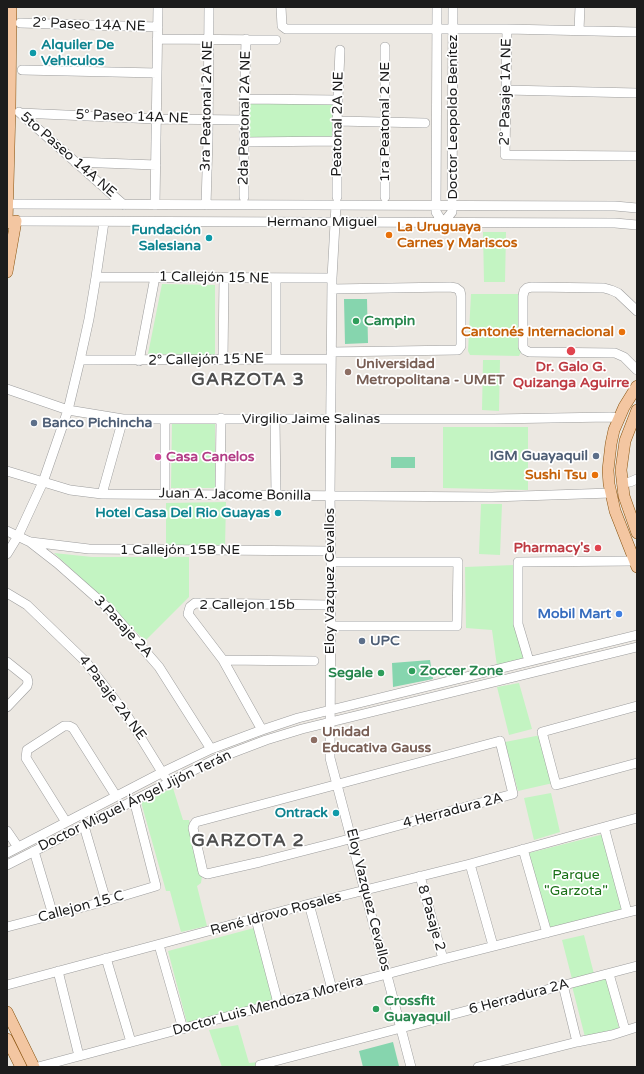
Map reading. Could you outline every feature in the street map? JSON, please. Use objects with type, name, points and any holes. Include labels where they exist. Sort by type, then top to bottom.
[{"type":"main road","points":[[7,272],[10,222],[8,204],[15,111],[11,7]]},
{"type":"main road","points":[[636,564],[615,511],[609,477],[609,457],[611,444],[619,418],[637,386]]},
{"type":"main road","points":[[637,410],[626,434],[623,446],[621,470],[627,508],[637,533]]},
{"type":"main road","points":[[7,1012],[34,1067]]},
{"type":"main road","points":[[7,1039],[21,1067]]},
{"type":"street","points":[[155,205],[158,7]]},
{"type":"street","name":"3ra Peatonal 2A NE","points":[[206,205],[209,7]]},
{"type":"street","points":[[281,7],[282,26],[286,29],[507,28],[637,32]]},
{"type":"street","name":"Doctor Leopoldo Benítez","points":[[438,7],[436,212],[443,223],[452,212],[454,7]]},
{"type":"street","points":[[579,30],[580,7]]},
{"type":"street","name":"2° Paseo 14A NE","points":[[20,23],[158,27]]},
{"type":"street","name":"2° Pasaje 1A NE","points":[[507,28],[505,155],[637,156]]},
{"type":"street","name":"2° Paseo 14A NE","points":[[158,39],[276,40]]},
{"type":"street","name":"2da Peatonal 2A NE","points":[[244,197],[246,39]]},
{"type":"street","name":"1ra Peatonal 2 NE","points":[[385,47],[385,197]]},
{"type":"street","name":"Peatonal 2A NE","points":[[336,201],[340,50]]},
{"type":"street","points":[[22,70],[157,73]]},
{"type":"street","points":[[506,90],[637,93]]},
{"type":"street","points":[[245,100],[338,100]]},
{"type":"street","name":"5° Paseo 14A NE","points":[[15,111],[156,119],[244,120]]},
{"type":"street","name":"5to Paseo 14A NE","points":[[15,111],[124,205]]},
{"type":"street","points":[[337,121],[425,123]]},
{"type":"street","points":[[244,142],[337,141]]},
{"type":"street","points":[[75,162],[156,165]]},
{"type":"street","name":"Hermano Miguel","points":[[8,204],[206,205],[336,201],[436,206],[615,206],[637,208]]},
{"type":"street","name":"Eloy Vazquez Cevallos","points":[[336,201],[332,278],[330,420],[330,758],[411,1067]]},
{"type":"street","name":"Hermano Miguel","points":[[10,222],[608,223],[637,225]]},
{"type":"street","points":[[7,554],[18,536],[43,482],[68,410],[80,360],[96,277],[104,222]]},
{"type":"street","name":"1 Callejón 15 NE","points":[[96,277],[332,278]]},
{"type":"street","points":[[139,361],[155,277]]},
{"type":"street","points":[[223,360],[224,278]]},
{"type":"street","points":[[276,278],[276,360]]},
{"type":"street","points":[[637,311],[618,293],[611,290],[596,288],[532,287],[527,288],[524,291],[523,296],[523,347],[529,352],[615,353],[624,358],[637,370]]},
{"type":"street","name":"2° Callejón 15 NE","points":[[80,360],[276,360],[331,355],[458,350],[462,346],[461,296],[460,291],[456,288],[332,289]]},
{"type":"street","name":"Virgilio Jaime Salinas","points":[[7,390],[68,410],[123,419],[221,418],[330,420],[619,418]]},
{"type":"street","points":[[220,494],[221,418]]},
{"type":"street","points":[[102,494],[123,419]]},
{"type":"street","points":[[165,494],[166,419]]},
{"type":"street","points":[[275,419],[276,495]]},
{"type":"street","name":"Juan A. Jacome Bonilla","points":[[7,470],[70,490],[102,494],[492,497],[611,493]]},
{"type":"street","points":[[622,483],[637,479]]},
{"type":"street","name":"3 Pasaje 2A","points":[[7,531],[30,542],[57,563],[108,608],[159,667],[211,749]]},
{"type":"street","name":"1 Callejón 15B NE","points":[[30,542],[88,550],[331,551]]},
{"type":"street","points":[[331,562],[458,562],[457,626],[331,626]]},
{"type":"street","points":[[529,662],[518,624],[518,562],[636,564]]},
{"type":"street","name":"4 Pasaje 2A NE","points":[[7,594],[27,605],[86,662],[128,717],[168,782]]},
{"type":"street","name":"2 Callejon 15b","points":[[262,730],[223,660],[188,614],[190,608],[195,603],[331,606]]},
{"type":"street","points":[[635,636],[637,647]]},
{"type":"street","name":"Doctor Miguel Ángel Jijón Terán","points":[[7,853],[163,772],[211,749],[262,730],[298,718],[635,636]]},
{"type":"street","name":"Doctor Miguel Ángel Jijón Terán","points":[[7,865],[168,782],[223,756],[302,729],[637,647]]},
{"type":"street","points":[[223,660],[314,661]]},
{"type":"street","points":[[7,662],[27,678],[28,682],[27,686],[7,707]]},
{"type":"street","points":[[637,706],[542,732],[556,785],[637,763]]},
{"type":"street","points":[[66,822],[26,758],[27,750],[64,726],[73,728],[116,796]]},
{"type":"street","name":"4 Herradura 2A","points":[[500,741],[513,794],[352,838],[207,874],[203,872],[193,828],[196,822],[337,784],[500,741]]},
{"type":"street","name":"Callejon 15 C","points":[[7,927],[154,888],[156,885],[134,800]]},
{"type":"street","name":"René Idrovo Rosales","points":[[7,984],[159,945],[309,904],[470,864],[637,818]]},
{"type":"street","points":[[84,826],[106,901]]},
{"type":"street","points":[[604,827],[628,912]]},
{"type":"street","points":[[7,831],[18,847]]},
{"type":"street","points":[[523,849],[547,934]]},
{"type":"street","points":[[34,851],[53,915]]},
{"type":"street","points":[[470,864],[492,942]]},
{"type":"street","name":"8 Pasaje 2","points":[[420,876],[443,959]]},
{"type":"street","points":[[309,904],[332,989]]},
{"type":"street","name":"Doctor Luis Mendoza Moreira","points":[[38,1067],[443,959],[547,934],[637,910]]},
{"type":"street","points":[[256,919],[278,1003]]},
{"type":"street","points":[[159,945],[183,1029]]},
{"type":"street","points":[[106,958],[132,1042]]},
{"type":"street","name":"6 Herradura 2A","points":[[261,1067],[260,1065],[637,966]]},
{"type":"street","points":[[58,971],[79,1056]]},
{"type":"street","points":[[609,974],[625,1030]]},
{"type":"street","points":[[563,985],[577,1042]]},
{"type":"street","points":[[478,1067],[577,1042],[612,1035],[637,1027]]},
{"type":"green space","points":[[247,102],[335,103],[336,142],[247,142]]},
{"type":"green space","points":[[483,232],[506,232],[505,282],[484,282]]},
{"type":"green space","points":[[162,284],[215,285],[215,355],[148,354]]},
{"type":"green space","points":[[471,294],[521,294],[521,352],[519,356],[470,355],[468,351]]},
{"type":"green space","name":"Campin","points":[[344,299],[367,299],[368,343],[345,344]]},
{"type":"green space","points":[[483,360],[500,360],[499,411],[482,410]]},
{"type":"green space","points":[[172,423],[215,423],[215,488],[171,488]]},
{"type":"green space","points":[[443,427],[528,427],[528,490],[443,488]]},
{"type":"green space","points":[[391,457],[415,457],[415,468],[391,468]]},
{"type":"green space","points":[[226,502],[225,547],[166,546],[166,503]]},
{"type":"green space","points":[[481,504],[502,504],[500,555],[479,554]]},
{"type":"green space","points":[[54,553],[92,557],[189,557],[189,597],[145,641],[110,605]]},
{"type":"green space","points":[[514,565],[526,659],[497,666],[492,630],[466,628],[465,567]]},
{"type":"green space","name":"Zoccer Zone","points":[[430,660],[433,679],[393,687],[392,663]]},
{"type":"green space","points":[[519,683],[532,729],[509,735],[497,687]]},
{"type":"green space","points":[[541,735],[553,783],[518,791],[505,742]]},
{"type":"green space","points":[[173,788],[183,820],[189,820],[202,876],[201,883],[197,886],[207,926],[181,932],[170,891],[166,891],[141,802]]},
{"type":"green space","points":[[551,793],[560,832],[534,840],[524,798]]},
{"type":"green space","name":"Parque \"Garzota\"","points":[[604,834],[624,912],[549,931],[529,853]]},
{"type":"green space","points":[[254,928],[274,1000],[187,1023],[168,951]]},
{"type":"green space","points":[[584,935],[594,974],[572,979],[562,940]]},
{"type":"green space","points":[[606,978],[619,1028],[585,1037],[572,986]]},
{"type":"green space","points":[[238,1025],[249,1063],[258,1062],[259,1067],[222,1067],[209,1030]]},
{"type":"green space","points":[[393,1042],[399,1066],[363,1067],[359,1051]]},
{"type":"place","name":"Alquiler De Vehiculos","points":[[33,53]]},
{"type":"place","name":"La Uruguaya Carnes y Mariscos","points":[[389,235]]},
{"type":"place","name":"Fundación Salesiana","points":[[209,238]]},
{"type":"place","name":"Campin","points":[[356,321]]},
{"type":"place","name":"Cantonés Internacional","points":[[622,332]]},
{"type":"place","name":"Dr. Galo G. Quizanga Aguirre","points":[[571,351]]},
{"type":"place","name":"Universidad Metropolitana - UMET","points":[[348,372]]},
{"type":"place","name":"Banco Pichincha","points":[[34,423]]},
{"type":"place","name":"IGM Guayaquil","points":[[596,456]]},
{"type":"place","name":"Casa Canelos","points":[[158,457]]},
{"type":"place","name":"Sushi Tsu","points":[[595,475]]},
{"type":"place","name":"Hotel Casa Del Rio Guayas","points":[[278,513]]},
{"type":"place","name":"Pharmacy's","points":[[598,548]]},
{"type":"place","name":"Mobil Mart","points":[[619,614]]},
{"type":"place","name":"UPC","points":[[362,641]]},
{"type":"place","name":"Zoccer Zone","points":[[412,671]]},
{"type":"place","name":"Segale","points":[[381,673]]},
{"type":"place","name":"Unidad Educativa Gauss","points":[[314,740]]},
{"type":"place","name":"Ontrack","points":[[336,813]]},
{"type":"place","name":"Crossfit Guayaquil","points":[[376,1009]]},
{"type":"district","name":"GARZOTA 3","points":[[248,380]]},
{"type":"district","name":"GARZOTA 2","points":[[248,841]]}]
